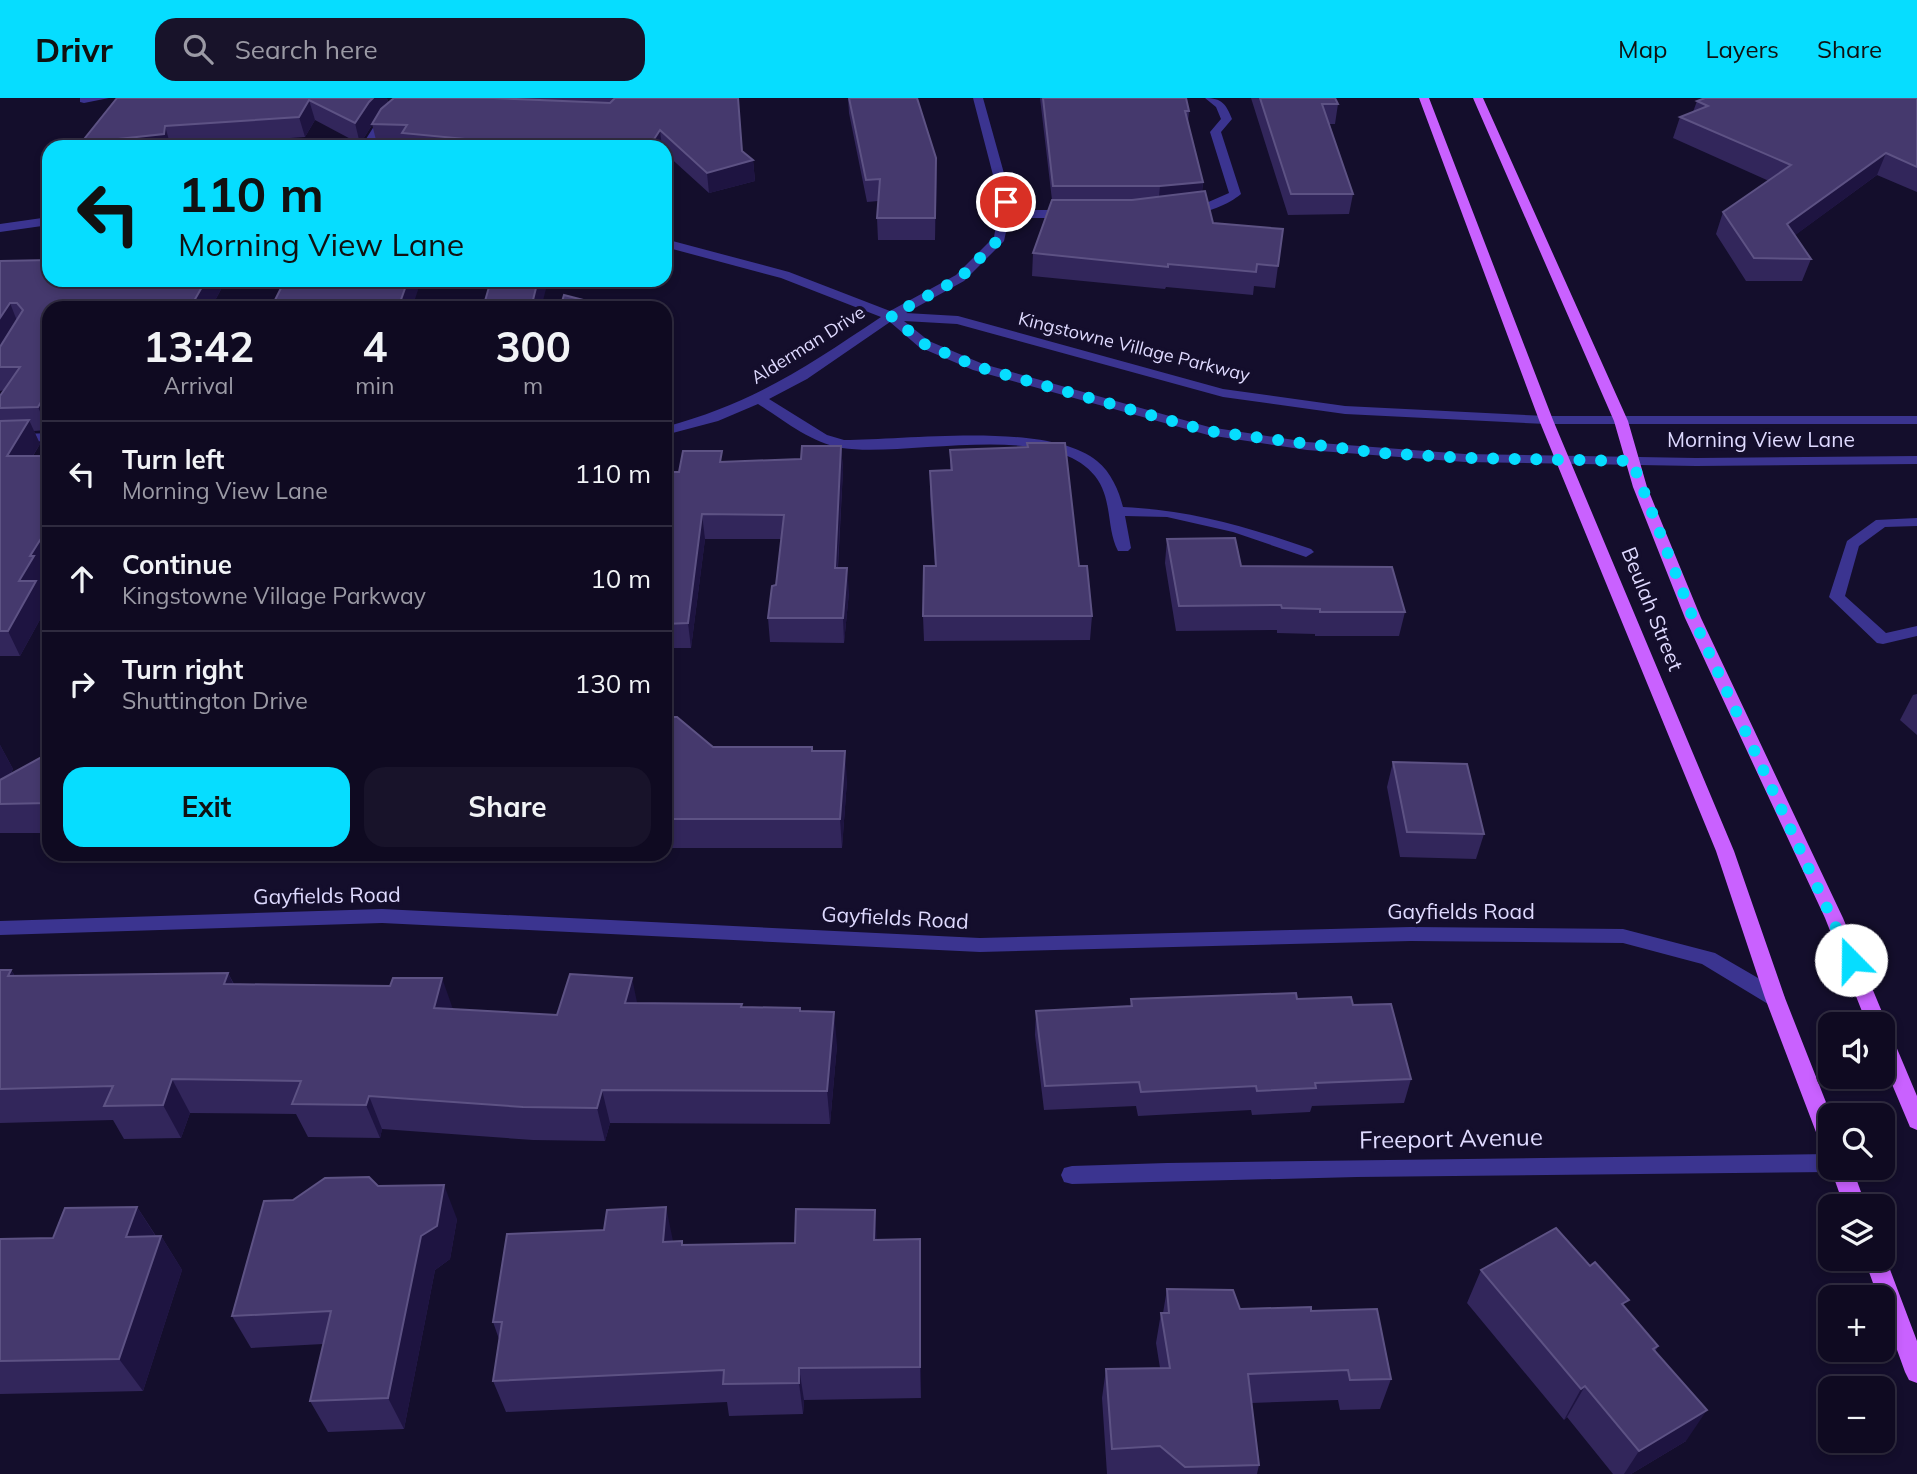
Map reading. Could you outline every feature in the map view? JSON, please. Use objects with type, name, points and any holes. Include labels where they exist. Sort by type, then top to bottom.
[{"type":"main road","name":"Beulah Street","points":[[1424,98],[1546,420],[1725,851],[1774,998],[1818,1110]]},
{"type":"main road","name":"Beulah Street","points":[[1478,98],[1621,421],[1632,461],[1693,618],[1834,918],[1872,1012]]},
{"type":"main road","points":[[1895,1067],[1917,1121]]},
{"type":"main road","points":[[1880,1271],[1917,1372]]},
{"type":"street","points":[[84,100],[104,98]]},
{"type":"street","points":[[978,98],[1006,202],[1004,214],[1088,214]]},
{"type":"street","points":[[1171,212],[1199,210],[1235,194],[1215,132],[1227,119],[1221,105],[1210,98]]},
{"type":"street","points":[[371,140],[380,125],[395,112]]},
{"type":"street","name":"Alderman Drive","points":[[672,429],[713,418],[759,400],[802,376],[891,316],[960,278],[1000,238],[1004,214]]},
{"type":"street","points":[[0,228],[42,222]]},
{"type":"street","name":"Kingstowne Village Parkway","points":[[672,245],[785,275],[891,316],[958,320],[1102,362],[1223,393],[1345,410],[1621,421]]},
{"type":"street","name":"Kingstowne Village Parkway","points":[[891,316],[924,344],[978,367],[1208,431],[1379,453],[1563,461]]},
{"type":"street","points":[[759,400],[822,438],[844,444],[1003,443],[1051,446],[1073,452],[1093,464],[1113,495],[1123,548]]},
{"type":"street","name":"Morning View Lane","points":[[1621,421],[1917,420]]},
{"type":"street","points":[[0,439],[42,437]]},
{"type":"street","name":"Morning View Lane","points":[[1563,461],[1917,460]]},
{"type":"street","points":[[1118,511],[1167,513],[1237,528],[1306,552]]},
{"type":"street","points":[[1917,522],[1881,523],[1852,544],[1837,597],[1882,639],[1917,631]]},
{"type":"street","name":"Gayfields Road","points":[[0,928],[382,916],[980,946],[1411,934],[1623,936],[1708,958],[1774,998]]},
{"type":"street","name":"Freeport Avenue","points":[[1072,1175],[1278,1168],[1590,1163],[1818,1163]]},
{"type":"building","points":[[117,98],[373,98],[355,123],[309,100],[299,117],[165,126],[164,134],[83,140]]},
{"type":"building","points":[[394,98],[493,98],[610,103],[615,98],[738,98],[742,151],[753,160],[707,173],[660,130],[654,140],[475,140],[402,133],[407,125],[372,124],[381,109]]},
{"type":"building","points":[[849,98],[917,98],[936,158],[935,218],[877,218],[880,179],[866,180]]},
{"type":"building","points":[[1043,98],[1186,98],[1189,111],[1185,111],[1203,182],[1160,186],[1053,186]]},
{"type":"building","points":[[1260,98],[1335,98],[1338,104],[1322,104],[1353,194],[1291,194]]},
{"type":"building","points":[[1705,98],[1917,98],[1917,167],[1886,153],[1787,224],[1811,259],[1754,258],[1723,212],[1791,165],[1680,117],[1708,106],[1697,101]]},
{"type":"building","points":[[1205,191],[1213,223],[1283,229],[1278,266],[1257,264],[1256,272],[1168,264],[1168,267],[1033,253],[1052,200],[1132,200]]},
{"type":"building","points":[[42,260],[42,287],[202,287],[194,301],[42,301],[42,400],[38,407],[0,408],[0,396],[20,367],[0,367],[0,347],[23,310],[17,303],[10,303],[0,318],[0,261]]},
{"type":"building","points":[[282,287],[406,287],[400,301],[274,301]]},
{"type":"building","points":[[489,287],[536,287],[533,301],[485,301]]},
{"type":"building","points":[[564,295],[587,301],[562,301]]},
{"type":"building","points":[[29,420],[7,456],[42,456],[42,537],[19,581],[36,581],[8,631],[0,631],[0,421]]},
{"type":"building","points":[[1027,443],[1065,443],[1079,566],[1087,566],[1092,616],[923,616],[924,566],[936,566],[930,471],[952,470],[950,450],[1028,447]]},
{"type":"building","points":[[802,446],[841,446],[835,568],[847,568],[843,618],[768,618],[772,586],[776,585],[784,515],[702,514],[688,623],[672,624],[672,472],[679,472],[683,451],[722,451],[720,462],[801,459]]},
{"type":"building","points":[[1235,538],[1241,566],[1392,567],[1405,612],[1320,612],[1320,609],[1282,608],[1281,605],[1179,606],[1167,539]]},
{"type":"building","points":[[672,717],[677,717],[713,747],[812,747],[812,751],[845,751],[840,819],[672,819]]},
{"type":"building","points":[[42,757],[42,803],[0,804],[0,780]]},
{"type":"building","points":[[1393,762],[1467,764],[1484,834],[1407,832]]},
{"type":"building","points":[[0,970],[11,970],[8,976],[228,973],[224,984],[390,986],[393,978],[442,978],[434,1008],[557,1015],[570,974],[632,978],[625,1003],[742,1004],[741,1007],[800,1008],[800,1011],[834,1012],[827,1091],[602,1090],[597,1108],[523,1107],[369,1096],[366,1105],[292,1104],[301,1081],[172,1079],[163,1105],[104,1106],[113,1086],[0,1089]]},
{"type":"building","points":[[1296,993],[1297,999],[1351,997],[1353,1005],[1391,1004],[1411,1079],[1315,1083],[1316,1088],[1257,1091],[1256,1086],[1141,1092],[1139,1082],[1045,1086],[1036,1011],[1132,1006],[1131,999]]},
{"type":"building","points":[[369,1177],[378,1186],[444,1185],[437,1226],[421,1236],[388,1398],[310,1401],[331,1311],[232,1316],[264,1201],[293,1200],[325,1178]]},
{"type":"building","points":[[137,1207],[126,1237],[161,1236],[119,1359],[0,1361],[0,1239],[53,1238],[65,1208]]},
{"type":"building","points":[[666,1207],[663,1242],[682,1241],[682,1245],[795,1243],[796,1209],[875,1210],[874,1240],[920,1239],[920,1367],[799,1368],[799,1383],[723,1384],[724,1370],[493,1381],[502,1322],[493,1322],[507,1234],[604,1230],[607,1210]]},
{"type":"building","points":[[1556,1228],[1590,1266],[1595,1262],[1629,1300],[1622,1304],[1658,1346],[1653,1349],[1707,1410],[1639,1451],[1585,1386],[1581,1389],[1481,1270]]},
{"type":"building","points":[[1167,1289],[1233,1290],[1240,1309],[1377,1309],[1391,1379],[1350,1380],[1348,1370],[1248,1374],[1259,1465],[1185,1467],[1160,1446],[1112,1449],[1106,1369],[1170,1368],[1161,1313],[1169,1313]]},
{"type":"route","points":[[1006,202],[1000,238],[960,278],[891,316],[924,344],[999,374],[1208,431],[1307,446],[1379,453],[1465,458],[1632,461],[1693,618],[1834,918],[1851,960]]}]
